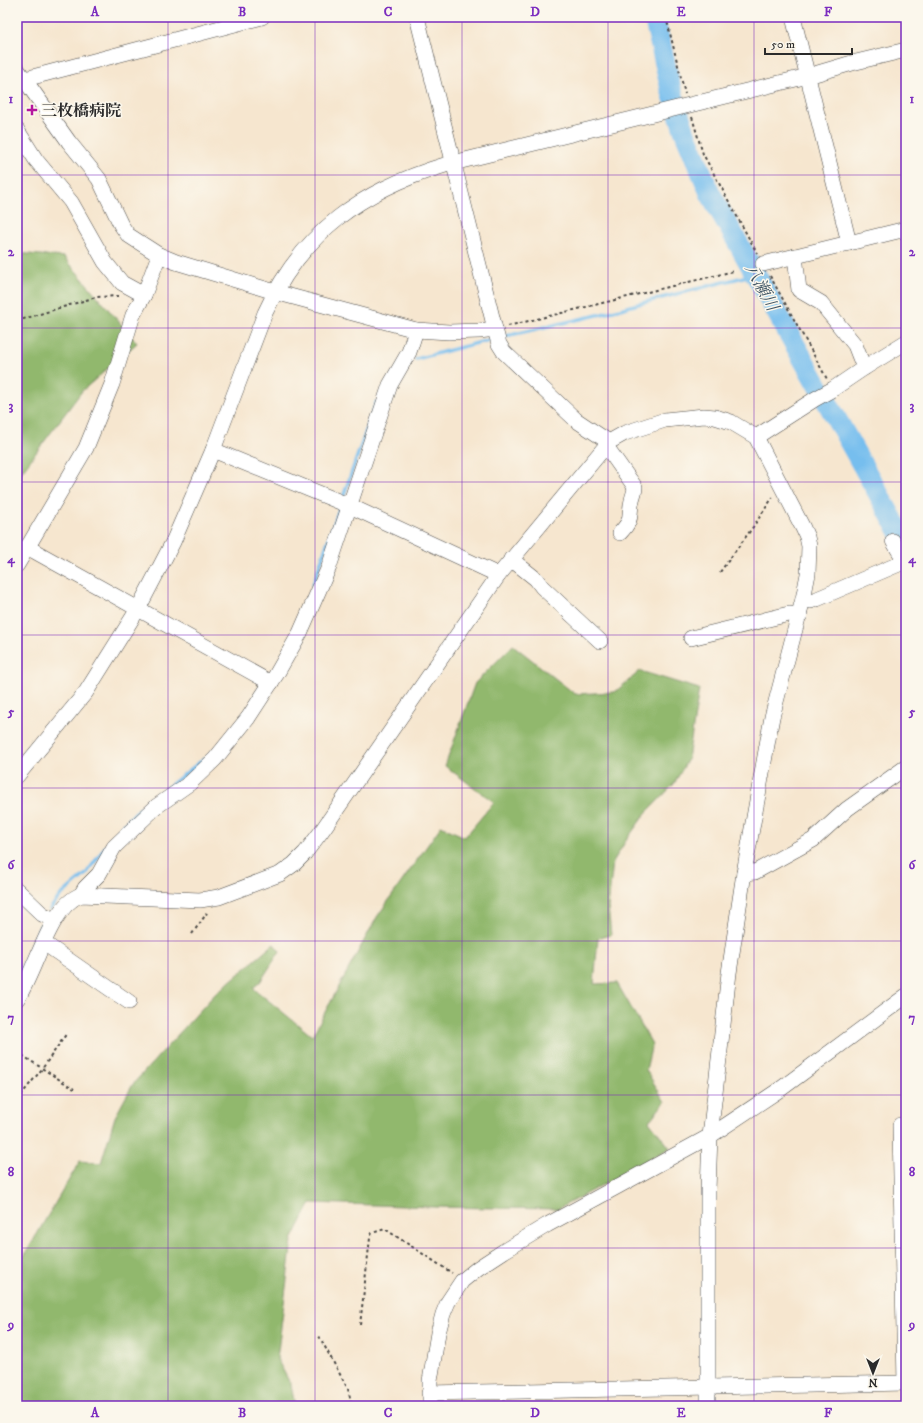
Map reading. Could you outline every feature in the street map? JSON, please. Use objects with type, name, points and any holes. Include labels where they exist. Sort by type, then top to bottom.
[{"type":"street","points":[[262,17],[21,74],[69,142],[98,179],[128,235],[159,255],[176,262],[275,292],[416,330],[449,332],[495,329]]},
{"type":"street","points":[[417,17],[499,344],[504,352],[530,378],[576,420],[607,444],[635,486],[635,492],[632,499],[631,518],[628,525],[620,533]]},
{"type":"street","points":[[793,17],[849,243]]},
{"type":"street","points":[[17,776],[86,692],[138,609],[174,542],[213,450],[265,312],[275,292],[308,245],[345,211],[400,180],[454,162],[687,106],[906,50]]},
{"type":"street","points":[[17,130],[36,160],[71,202],[105,262],[122,283],[144,295]]},
{"type":"street","points":[[763,264],[906,229]]},
{"type":"street","points":[[17,565],[86,448],[112,384],[133,315],[144,295],[159,255]]},
{"type":"street","points":[[795,256],[799,290],[821,303],[855,345],[864,368]]},
{"type":"street","points":[[81,895],[85,888],[99,874],[114,848],[157,806],[190,783],[215,759],[248,718],[271,683],[300,633],[329,567],[390,385],[409,352],[416,330]]},
{"type":"street","points":[[756,437],[906,342]]},
{"type":"street","points":[[17,999],[31,973],[54,920],[74,897],[81,895],[200,900],[219,897],[280,874],[306,853],[498,576],[607,444],[625,433],[665,420],[704,416],[724,419],[756,437],[807,537],[809,546],[808,574],[800,616],[772,717],[744,873],[729,972],[710,1136],[708,1190],[708,1406]]},
{"type":"street","points":[[213,450],[350,506],[498,576]]},
{"type":"street","points":[[803,599],[814,600],[905,562],[893,542]]},
{"type":"street","points":[[27,547],[271,683]]},
{"type":"street","points":[[511,559],[536,579],[542,588],[600,641]]},
{"type":"street","points":[[691,638],[789,614],[800,616]]},
{"type":"street","points":[[744,873],[755,872],[813,840],[847,809],[906,767]]},
{"type":"street","points":[[17,890],[42,914],[54,920]]},
{"type":"street","points":[[44,943],[129,1002]]},
{"type":"street","points":[[906,996],[782,1088],[710,1136],[547,1225],[478,1268],[462,1282],[448,1302],[443,1314],[438,1333],[429,1399],[708,1388],[905,1383],[900,1125],[906,1125]]},
{"type":"path","points":[[666,17],[687,106],[703,154],[831,390]]},
{"type":"path","points":[[495,329],[734,271]]},
{"type":"path","points":[[17,321],[96,297],[123,296]]},
{"type":"path","points":[[720,572],[775,494],[782,488]]},
{"type":"path","points":[[192,934],[219,897]]},
{"type":"path","points":[[17,1100],[42,1069],[67,1033]]},
{"type":"path","points":[[17,1052],[74,1089]]},
{"type":"path","points":[[360,1325],[370,1238],[372,1233],[386,1229],[458,1277],[462,1282]]},
{"type":"path","points":[[319,1336],[348,1389],[352,1406]]},
{"type":"green space","points":[[17,253],[64,257],[137,343],[82,391],[17,478]]},
{"type":"green space","points":[[513,645],[575,694],[615,692],[640,671],[699,689],[688,759],[674,784],[645,814],[613,862],[608,907],[611,935],[598,938],[594,984],[617,983],[652,1044],[646,1070],[665,1102],[649,1121],[670,1148],[558,1209],[311,1203],[292,1240],[277,1359],[291,1385],[295,1406],[17,1406],[17,1268],[80,1161],[101,1163],[115,1117],[133,1084],[215,994],[274,944],[280,951],[260,982],[253,988],[312,1036],[377,917],[441,826],[465,837],[494,802],[445,766],[475,683]]},
{"type":"waterway","name":"八瀬川","points":[[654,17],[671,89],[685,133],[710,193],[906,543]]},
{"type":"waterway","points":[[506,336],[602,314],[755,274]]},
{"type":"waterway","points":[[416,359],[489,340]]},
{"type":"waterway","points":[[342,500],[376,402]]},
{"type":"waterway","points":[[313,585],[340,506]]},
{"type":"waterway","points":[[110,841],[135,813],[204,759]]},
{"type":"waterway","points":[[50,909],[60,896],[86,874],[106,846]]},
{"type":"waterway","points":[[17,980],[41,925]]},
{"type":"place","name":"三枚橋病院","points":[[32,110]]}]
